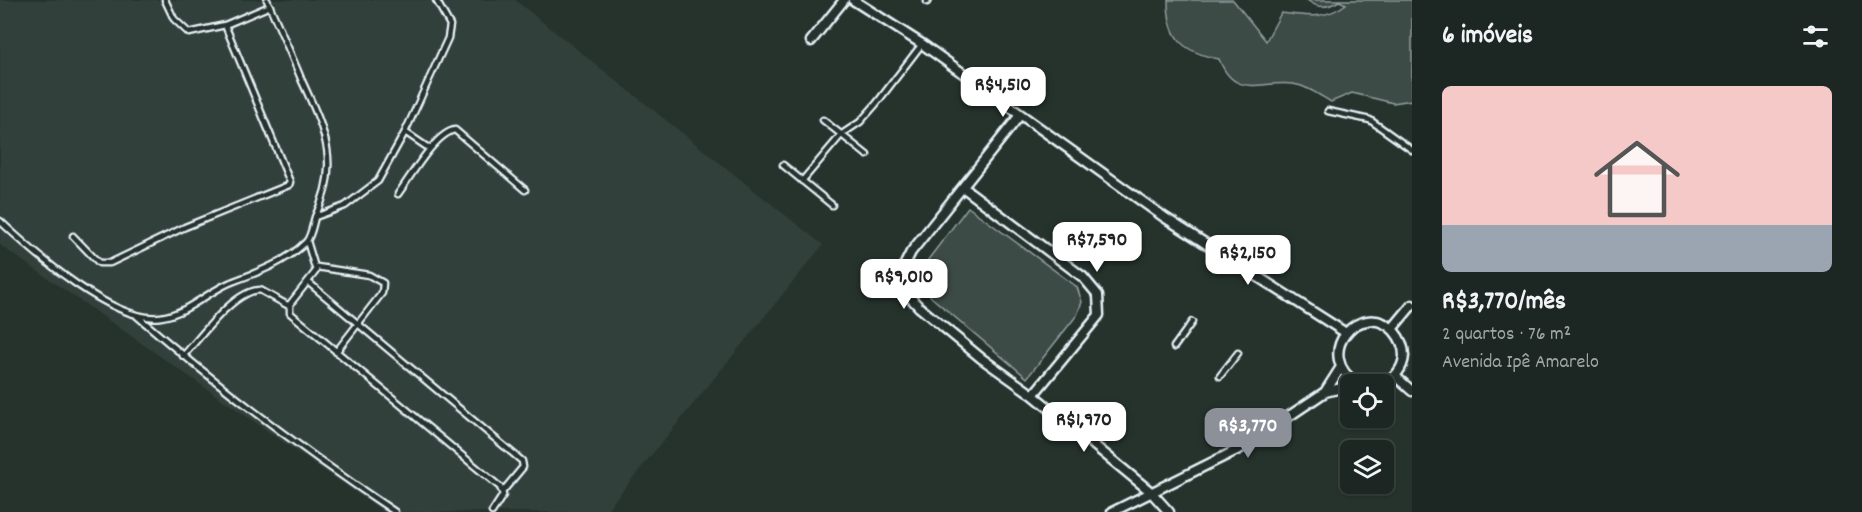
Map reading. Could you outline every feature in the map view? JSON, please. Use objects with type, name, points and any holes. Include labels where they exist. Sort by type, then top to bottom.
[{"type":"street","points":[[811,41],[850,0],[922,44],[1164,217],[1346,333]]},
{"type":"street","points":[[1020,115],[911,252],[903,268],[903,285],[919,307],[981,358],[1033,395],[1151,492],[1169,512]]},
{"type":"street","points":[[964,188],[1083,277],[1098,295],[1099,315],[1033,395]]},
{"type":"street","points":[[1392,329],[1412,305]]},
{"type":"street","points":[[1346,374],[1341,367],[1338,352],[1346,333],[1352,327],[1368,321],[1385,324],[1392,329],[1403,346],[1401,367],[1395,376],[1412,391]]},
{"type":"street","points":[[1325,392],[1341,367]]},
{"type":"street","points":[[1112,512],[1243,447],[1325,392],[1340,388]]},
{"type":"lane","points":[[165,0],[184,31],[189,33],[225,25],[270,6]]},
{"type":"lane","points":[[136,315],[161,317],[180,311],[226,284],[280,262],[307,241],[325,196],[328,180],[329,163],[324,130],[267,0]]},
{"type":"lane","points":[[315,217],[345,206],[378,181],[405,132],[448,38],[450,25],[436,0]]},
{"type":"lane","points":[[73,236],[99,263],[110,263],[185,227],[289,186],[290,182],[225,25]]},
{"type":"lane","points":[[802,181],[841,135],[871,110],[922,44]]},
{"type":"lane","points":[[1328,111],[1370,120],[1412,150]]},
{"type":"lane","points":[[823,120],[867,155]]},
{"type":"lane","points":[[398,195],[430,149],[446,134],[455,130],[525,190]]},
{"type":"lane","points":[[405,132],[430,149]]},
{"type":"lane","points":[[783,165],[832,205]]},
{"type":"lane","points":[[0,221],[66,277],[136,315],[183,356],[323,464],[395,512]]},
{"type":"lane","points":[[289,306],[315,274],[316,267],[307,241]]},
{"type":"lane","points":[[316,267],[369,275],[383,283],[382,293],[357,321],[336,352]]},
{"type":"lane","points":[[308,282],[522,461],[524,466],[503,491],[501,500],[492,512]]},
{"type":"lane","points":[[183,356],[236,300],[255,290],[260,290],[289,306],[293,317],[503,491]]},
{"type":"lane","points":[[1174,346],[1192,322]]},
{"type":"lane","points":[[1220,376],[1238,353]]},
{"type":"shaded area","points":[[0,0],[515,0],[823,245],[605,512],[384,512],[0,245]]},
{"type":"shaded area","points":[[1168,0],[1233,0],[1266,41],[1281,13],[1323,15],[1346,4],[1339,1],[1327,6],[1319,6],[1307,0],[1412,0],[1412,100],[1393,103],[1352,93],[1331,102],[1308,89],[1293,84],[1241,84],[1225,72],[1219,59],[1195,52],[1180,41],[1174,34],[1171,24]]},
{"type":"shaded area","points":[[968,207],[1077,287],[1082,302],[1077,315],[1027,378],[931,297],[923,284],[924,265]]}]
